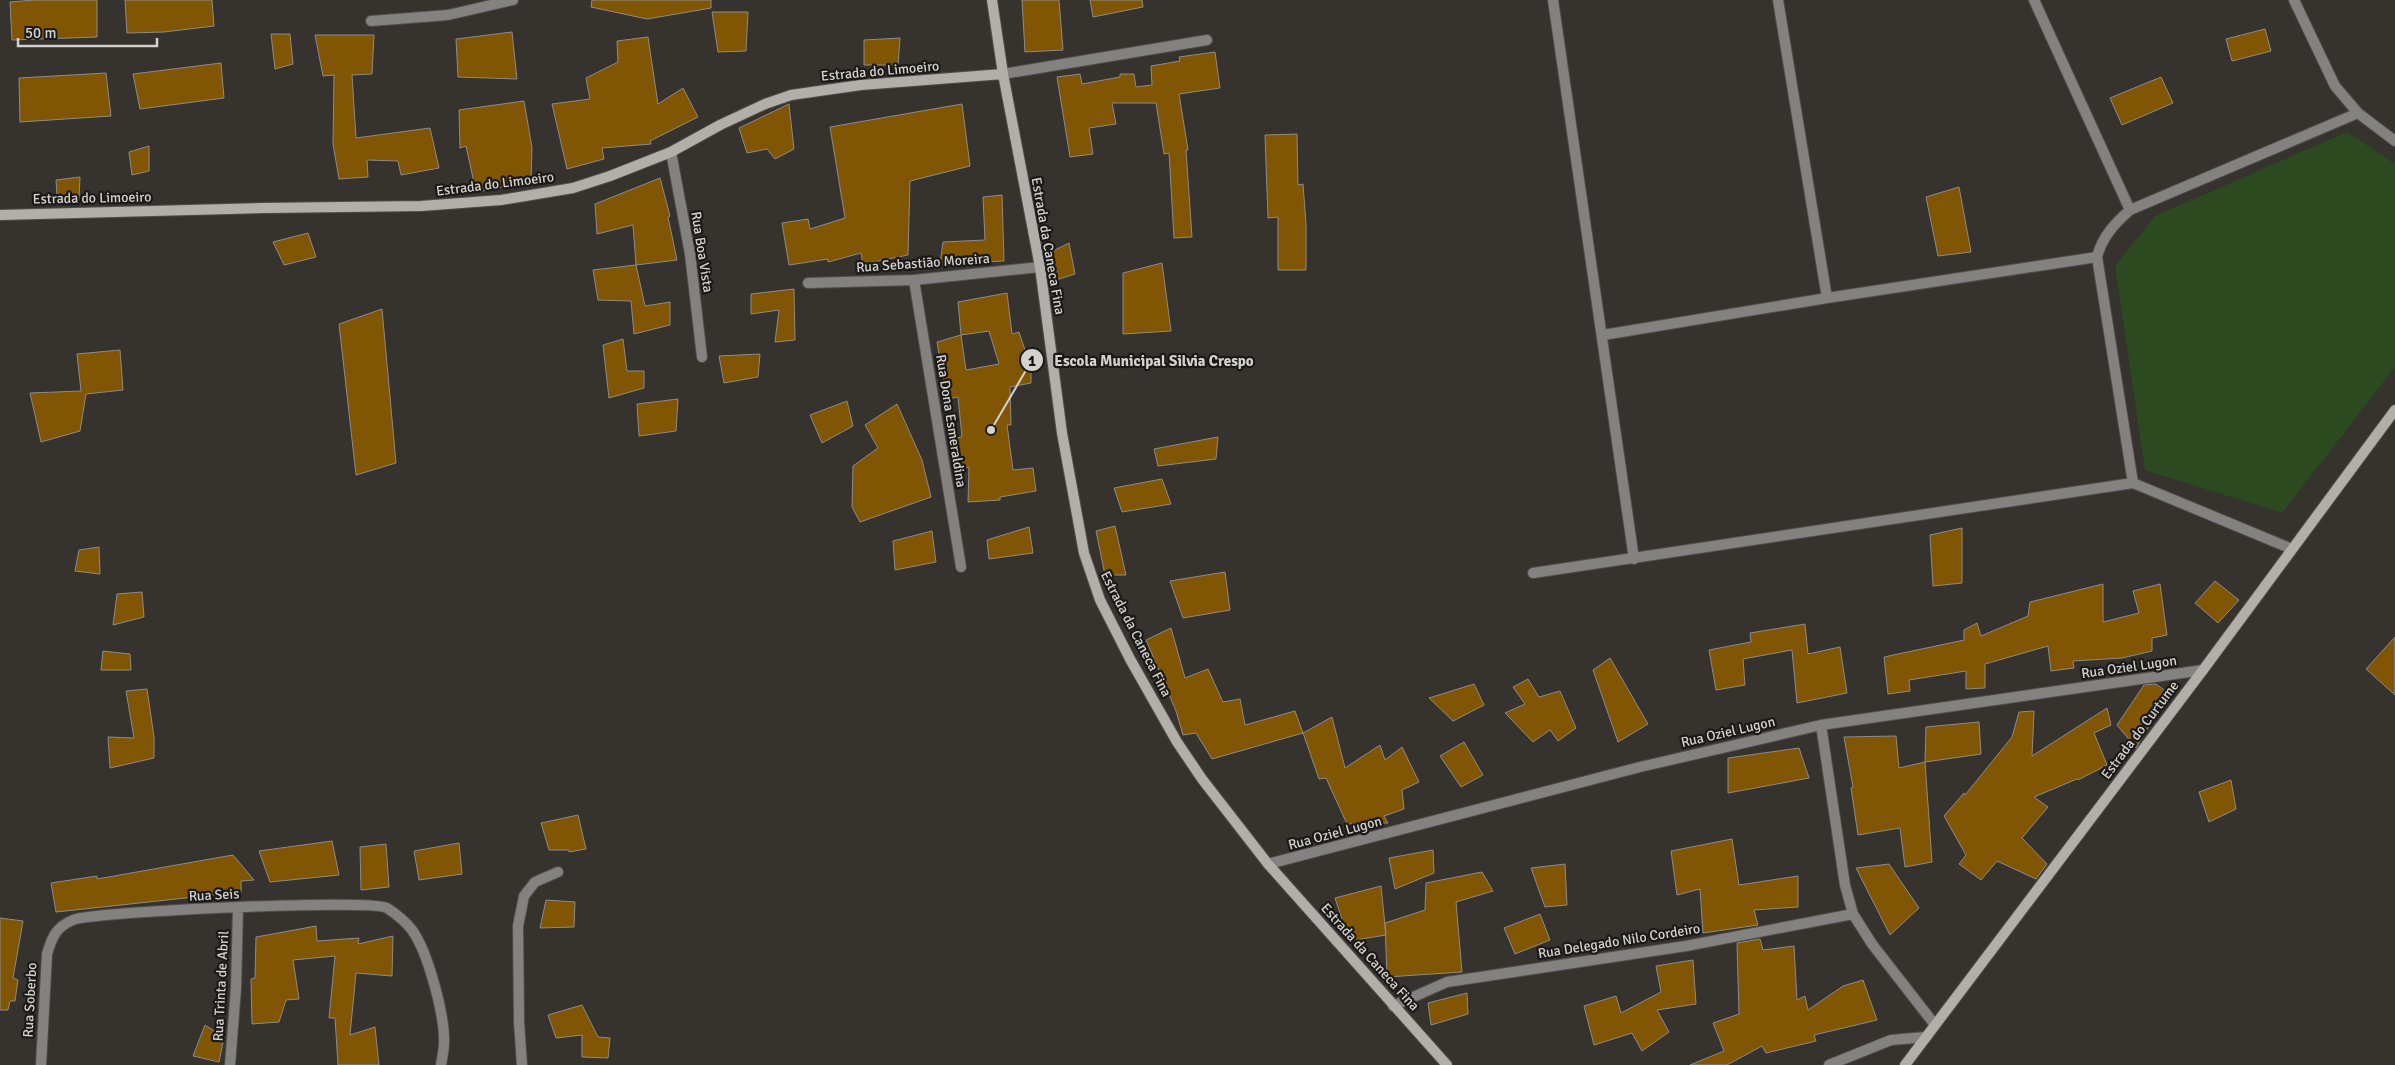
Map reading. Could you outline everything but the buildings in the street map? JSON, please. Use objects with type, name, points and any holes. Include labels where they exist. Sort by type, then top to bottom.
[{"type":"street","points":[[371,20],[448,15],[513,0]]},
{"type":"street","name":"Estrada da Caneca Fina","points":[[992,0],[1003,74],[1040,267],[1062,433],[1084,553],[1090,575],[1130,659],[1177,742],[1202,778],[1268,864],[1393,1006],[1435,1049],[1447,1065]]},
{"type":"street","points":[[1553,0],[1634,559]]},
{"type":"street","points":[[1778,0],[1827,298]]},
{"type":"street","points":[[2034,0],[2130,210]]},
{"type":"street","points":[[2294,0],[2335,86],[2358,113],[2395,141]]},
{"type":"street","points":[[1003,74],[1207,40]]},
{"type":"street","name":"Estrada do Limoeiro","points":[[0,214],[421,206],[501,200],[573,188],[671,152],[720,125],[765,104],[792,95],[860,85],[1003,74]]},
{"type":"street","points":[[2132,483],[2098,257],[2100,246],[2109,231],[2130,210],[2358,113]]},
{"type":"street","name":"Rua Boa Vista","points":[[671,152],[690,254],[702,357]]},
{"type":"street","points":[[1603,335],[1827,298],[2098,257]]},
{"type":"street","name":"Rua Sebastião Moreira","points":[[808,283],[914,280],[1040,267]]},
{"type":"street","name":"Rua Dona Esmeraldina","points":[[914,280],[961,567]]},
{"type":"street","name":"Estrada do Curtume","points":[[1905,1065],[2203,670],[2395,410]]},
{"type":"street","points":[[1533,573],[2132,483],[2292,549]]},
{"type":"street","name":"Rua Oziel Lugon","points":[[1268,864],[1666,760],[1821,725],[2203,670]]},
{"type":"street","points":[[1821,725],[1845,885],[1853,914],[1872,944],[1935,1026]]},
{"type":"street","points":[[522,1065],[519,1022],[518,926],[524,896],[535,882],[558,872]]},
{"type":"street","name":"Rua Seis","points":[[52,937],[59,927],[75,919],[304,904],[386,906],[412,930],[430,968],[440,1007],[444,1042],[441,1065]]},
{"type":"street","name":"Rua Trinta de Abril","points":[[230,1065],[236,988],[238,908]]},
{"type":"street","name":"Rua Delegado Nilo Cordeiro","points":[[1393,1006],[1447,982],[1686,946],[1853,914]]},
{"type":"street","name":"Rua Soberbo","points":[[41,1065],[46,954],[52,937]]},
{"type":"street","points":[[1830,1065],[1891,1040],[1926,1037]]},
{"type":"green space","points":[[2347,132],[2395,164],[2395,367],[2282,513],[2145,470],[2115,266],[2155,216]]},
{"type":"place","name":"Escola Municipal Silvia Crespo","points":[[991,430]]}]
